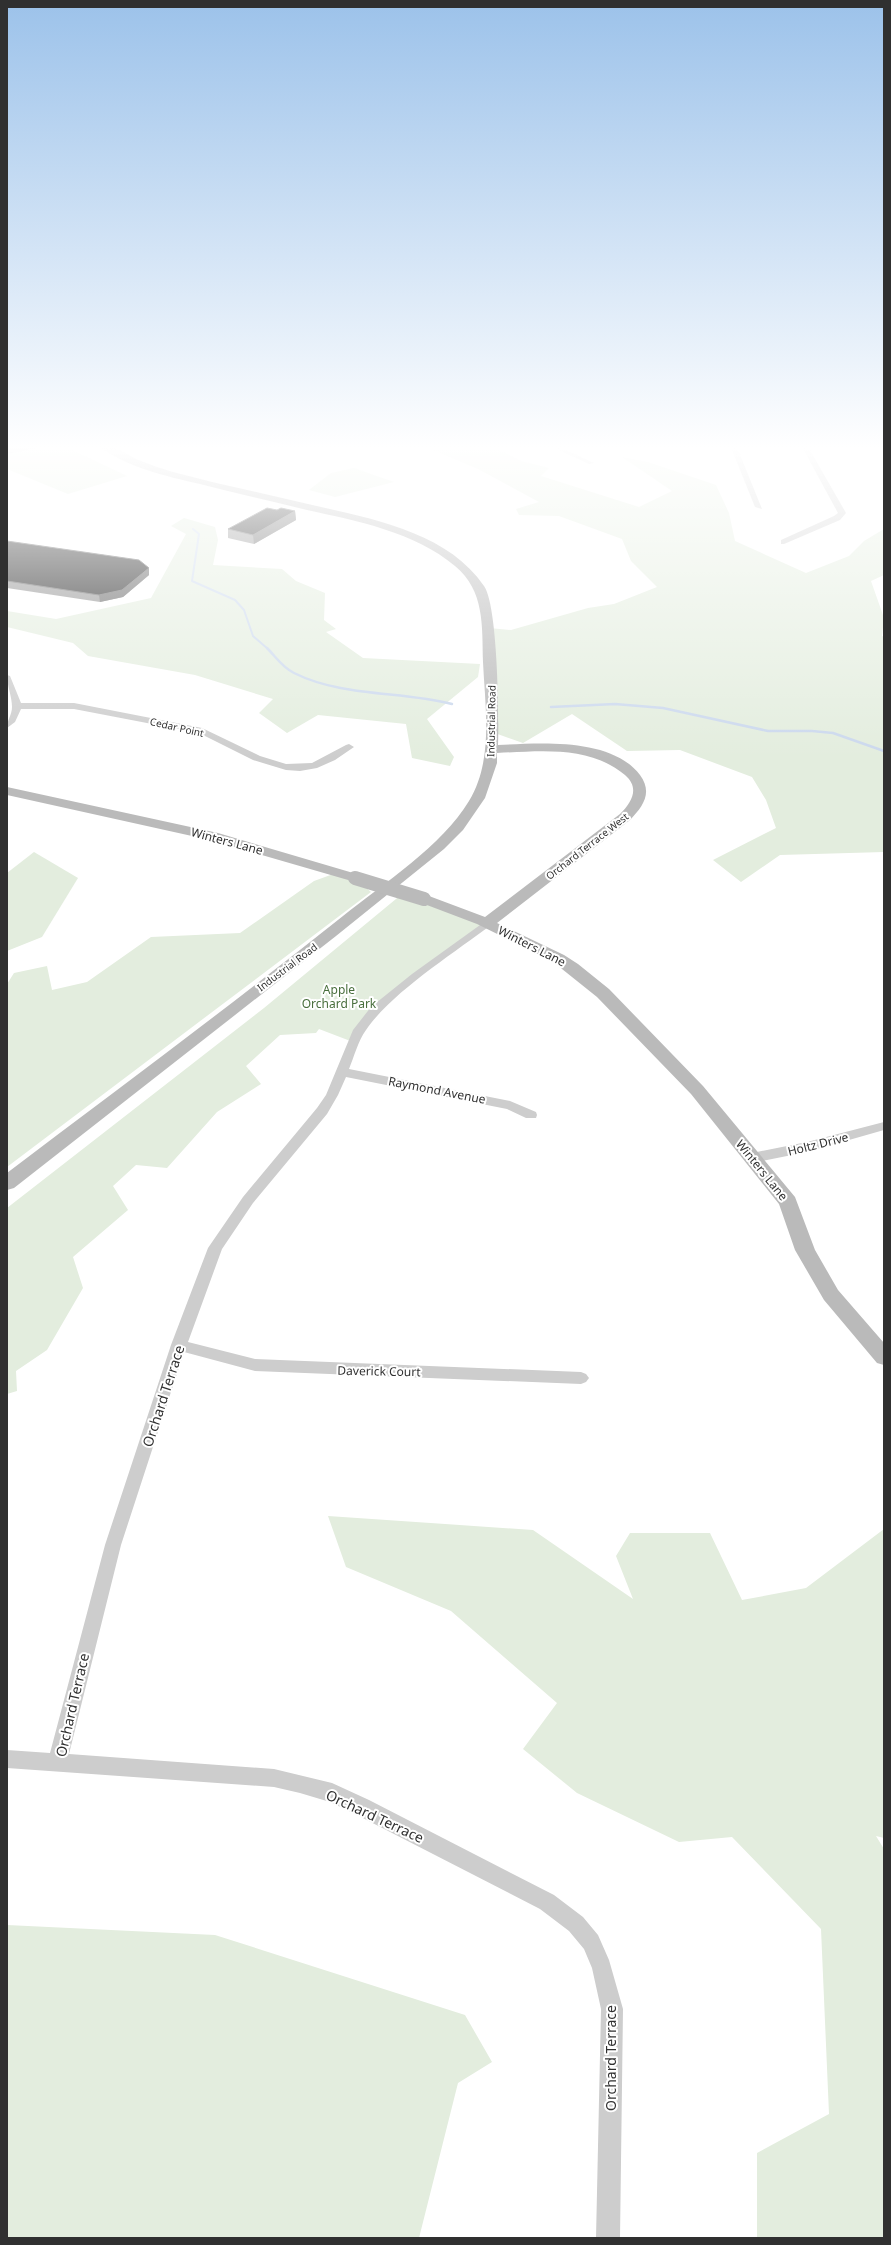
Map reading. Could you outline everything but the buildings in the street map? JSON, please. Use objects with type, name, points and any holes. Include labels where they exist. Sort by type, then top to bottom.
[{"type":"main road","name":"Industrial Road","points":[[7,1183],[319,942],[439,846],[458,827],[478,798],[488,774],[492,749],[489,628],[485,603],[480,588],[459,564],[437,550]]},
{"type":"main road","name":"Orchard Terrace West","points":[[487,923],[625,817],[636,806],[641,794],[638,780],[630,771],[621,764],[593,753],[550,748],[492,749]]},
{"type":"main road","name":"Winters Lane","points":[[7,790],[213,836],[424,899],[487,923],[558,958],[597,988],[668,1059],[788,1202],[805,1250],[831,1295],[884,1357]]},
{"type":"street","points":[[7,678],[17,706],[14,716],[7,725]]},
{"type":"street","name":"Cedar Point","points":[[17,706],[74,706],[192,729],[228,743],[268,763],[285,768],[301,769],[316,766],[349,747]]},
{"type":"street","name":"Orchard Terrace","points":[[487,923],[416,976],[375,1010],[359,1030],[332,1094],[322,1111],[248,1200],[215,1248],[179,1345],[114,1545],[57,1763],[274,1778],[332,1793],[547,1902],[576,1924],[591,1942],[602,1967],[612,2009],[608,2238]]},
{"type":"street","name":"Raymond Avenue","points":[[341,1072],[503,1104],[531,1115]]},
{"type":"street","name":"Holtz Drive","points":[[752,1158],[807,1147],[884,1126]]},
{"type":"street","name":"Daverick Court","points":[[179,1345],[231,1360],[255,1365],[322,1369],[581,1378]]},
{"type":"street","points":[[7,1759],[57,1763]]},
{"type":"green space","points":[[177,550],[216,550],[213,565],[282,569],[296,581],[325,593],[324,620],[336,629],[326,632],[363,658],[480,664],[478,677],[427,719],[454,757],[450,766],[412,758],[406,724],[318,715],[287,733],[259,713],[273,699],[195,675],[88,656],[73,643],[7,627],[7,611],[56,619],[151,598]]},
{"type":"green space","points":[[626,550],[754,550],[806,573],[849,556],[855,550],[884,550],[884,575],[871,581],[884,618],[882,636],[884,637],[884,852],[780,855],[741,882],[713,860],[776,828],[766,800],[752,777],[680,750],[627,751],[572,714],[523,743],[492,732],[489,628],[511,630],[588,608],[614,604],[657,587],[631,561]]},
{"type":"green space","points":[[34,852],[78,878],[42,937],[7,951],[7,873]]},
{"type":"green space","points":[[336,873],[355,878],[371,892],[7,1167],[7,984],[14,973],[47,966],[52,990],[87,982],[151,937],[240,933],[314,881]]},
{"type":"green space","name":"Apple Orchard Park","points":[[402,894],[487,923],[385,1000],[353,1042],[319,1029],[316,1033],[280,1035],[246,1066],[261,1084],[217,1112],[167,1168],[136,1165],[113,1186],[128,1210],[73,1257],[83,1288],[47,1350],[16,1371],[17,1391],[7,1394],[7,1208],[264,1008]]},
{"type":"green space","points":[[328,1516],[533,1530],[633,1599],[616,1556],[630,1533],[710,1533],[742,1600],[806,1588],[884,1529],[884,1838],[876,1836],[884,1849],[884,2238],[757,2238],[757,2153],[829,2114],[821,1929],[732,1837],[679,1842],[577,1793],[523,1749],[557,1703],[451,1611],[346,1567]]},
{"type":"green space","points":[[7,1925],[215,1935],[465,2015],[492,2062],[458,2083],[419,2238],[7,2238]]},
{"type":"waterway","points":[[197,550],[192,581],[235,600],[244,610],[253,636],[268,649]]},
{"type":"waterway","points":[[268,649],[290,671],[312,681],[352,690],[413,697],[452,704]]},
{"type":"waterway","points":[[551,707],[615,704],[663,708],[768,731],[812,731],[833,733],[884,751]]}]
